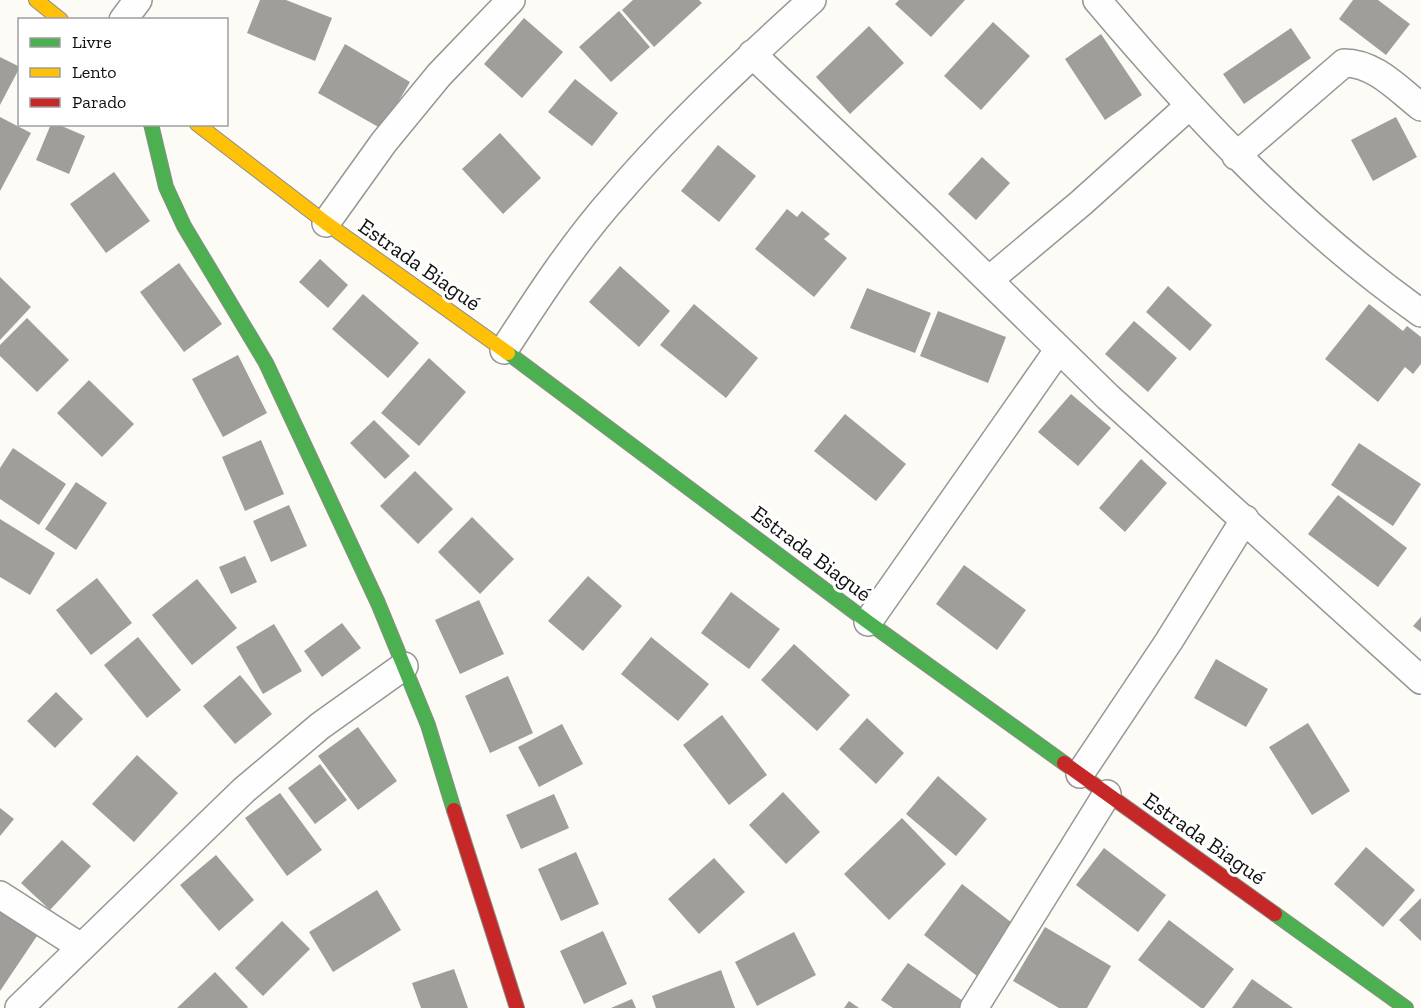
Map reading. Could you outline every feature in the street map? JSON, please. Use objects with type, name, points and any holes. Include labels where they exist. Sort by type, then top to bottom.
[{"type":"main road","points":[[36,0],[58,18]]},
{"type":"main road","points":[[151,126],[166,187],[179,217],[266,363],[378,603],[428,725],[517,1008]]},
{"type":"main road","name":"Estrada Biagué","points":[[200,126],[326,223],[504,350],[868,622],[1406,1008]]},
{"type":"street","points":[[124,18],[138,0]]},
{"type":"street","points":[[326,223],[384,142],[439,75],[511,0]]},
{"type":"street","points":[[504,350],[560,265],[615,195],[679,125],[812,0]]},
{"type":"street","points":[[1097,0],[1189,106],[1236,156],[1307,223],[1378,283],[1421,313]]},
{"type":"street","points":[[752,54],[1108,397],[1421,680]]},
{"type":"street","points":[[1236,156],[1344,63],[1363,66],[1377,73],[1421,107]]},
{"type":"street","points":[[989,280],[1081,203],[1189,106]]},
{"type":"street","points":[[868,622],[1059,349]]},
{"type":"street","points":[[1080,774],[1170,641],[1245,519]]},
{"type":"street","points":[[19,1008],[244,790],[320,726],[404,666]]},
{"type":"street","points":[[974,1008],[1107,794]]},
{"type":"street","points":[[0,895],[81,947]]},
{"type":"building","points":[[260,0],[286,0],[332,18],[315,61],[247,33]]},
{"type":"building","points":[[633,0],[699,0],[702,3],[654,47],[622,10]]},
{"type":"building","points":[[899,0],[965,0],[931,37],[895,4]]},
{"type":"building","points":[[1353,0],[1378,0],[1410,24],[1386,55],[1339,19]]},
{"type":"building","points":[[619,11],[650,47],[611,82],[579,47]]},
{"type":"building","points":[[524,18],[563,52],[522,98],[484,64]]},
{"type":"building","points":[[993,22],[1030,56],[981,110],[944,76]]},
{"type":"building","points":[[869,26],[904,63],[850,114],[816,77]]},
{"type":"building","points":[[1291,28],[1311,58],[1244,104],[1223,74]]},
{"type":"building","points":[[1101,34],[1142,95],[1105,120],[1065,59]]},
{"type":"building","points":[[345,44],[410,82],[382,129],[318,93]]},
{"type":"building","points":[[0,57],[18,66],[18,71],[0,105]]},
{"type":"building","points":[[575,79],[618,113],[592,146],[548,112]]},
{"type":"building","points":[[0,117],[31,133],[0,191]]},
{"type":"building","points":[[1396,117],[1417,157],[1373,181],[1351,140]]},
{"type":"building","points":[[50,126],[62,126],[85,136],[69,174],[36,160]]},
{"type":"building","points":[[500,133],[541,178],[503,214],[462,169]]},
{"type":"building","points":[[718,145],[756,176],[719,222],[681,191]]},
{"type":"building","points":[[982,157],[1010,183],[976,220],[948,194]]},
{"type":"building","points":[[114,172],[150,221],[106,253],[70,204]]},
{"type":"building","points":[[787,209],[797,217],[802,211],[830,234],[824,239],[847,258],[814,297],[755,249]]},
{"type":"building","points":[[320,259],[348,285],[328,308],[299,282]]},
{"type":"building","points":[[179,263],[222,324],[184,352],[140,292]]},
{"type":"building","points":[[620,266],[670,311],[639,347],[589,302]]},
{"type":"building","points":[[0,277],[31,307],[0,340]]},
{"type":"building","points":[[1168,286],[1212,325],[1190,351],[1146,312]]},
{"type":"building","points":[[867,288],[931,313],[915,353],[850,328]]},
{"type":"building","points":[[363,294],[419,343],[388,378],[332,329]]},
{"type":"building","points":[[694,304],[758,358],[726,398],[660,345]]},
{"type":"building","points":[[1369,304],[1403,331],[1407,326],[1421,337],[1421,364],[1413,374],[1405,367],[1378,402],[1325,359]]},
{"type":"building","points":[[938,311],[1006,337],[988,383],[920,356]]},
{"type":"building","points":[[27,318],[69,360],[37,392],[0,356],[0,345]]},
{"type":"building","points":[[1134,321],[1177,358],[1148,392],[1105,354]]},
{"type":"building","points":[[238,355],[267,413],[223,437],[192,379]]},
{"type":"building","points":[[429,358],[466,392],[419,446],[381,413]]},
{"type":"building","points":[[89,380],[134,424],[102,457],[57,413]]},
{"type":"building","points":[[1071,394],[1111,428],[1078,466],[1038,432]]},
{"type":"building","points":[[845,414],[906,464],[876,501],[814,451]]},
{"type":"building","points":[[374,420],[410,456],[385,479],[350,443]]},
{"type":"building","points":[[261,440],[284,494],[245,511],[222,457]]},
{"type":"building","points":[[1359,443],[1421,484],[1393,526],[1331,485]]},
{"type":"building","points":[[13,448],[66,484],[39,525],[0,499],[0,468]]},
{"type":"building","points":[[1141,459],[1167,483],[1125,532],[1099,508]]},
{"type":"building","points":[[415,471],[453,509],[418,544],[380,506]]},
{"type":"building","points":[[76,482],[107,503],[76,550],[45,529]]},
{"type":"building","points":[[1338,495],[1407,548],[1378,587],[1308,534]]},
{"type":"building","points":[[289,505],[307,546],[271,562],[253,521]]},
{"type":"building","points":[[472,517],[514,559],[480,594],[438,552]]},
{"type":"building","points":[[0,519],[55,553],[30,595],[0,577]]},
{"type":"building","points":[[245,556],[257,582],[231,594],[219,567]]},
{"type":"building","points":[[964,565],[1026,610],[997,650],[936,604]]},
{"type":"building","points":[[588,576],[622,606],[583,651],[548,621]]},
{"type":"building","points":[[97,578],[132,623],[91,655],[56,610]]},
{"type":"building","points":[[197,579],[237,628],[192,665],[152,615]]},
{"type":"building","points":[[731,592],[780,629],[749,669],[701,633]]},
{"type":"building","points":[[479,600],[504,654],[460,674],[435,620]]},
{"type":"building","points":[[1421,617],[1421,632],[1413,626]]},
{"type":"building","points":[[342,623],[361,648],[322,677],[304,651]]},
{"type":"building","points":[[274,624],[302,671],[263,694],[236,647]]},
{"type":"building","points":[[138,637],[181,690],[147,718],[104,665]]},
{"type":"building","points":[[651,637],[709,684],[678,721],[621,674]]},
{"type":"building","points":[[794,644],[850,695],[817,731],[761,680]]},
{"type":"building","points":[[1216,659],[1268,689],[1246,727],[1194,698]]},
{"type":"building","points":[[240,675],[272,714],[235,744],[203,706]]},
{"type":"building","points":[[508,676],[533,733],[490,753],[465,696]]},
{"type":"building","points":[[56,692],[83,719],[55,748],[27,721]]},
{"type":"building","points":[[722,715],[767,775],[729,805],[683,745]]},
{"type":"building","points":[[867,718],[904,753],[876,784],[839,749]]},
{"type":"building","points":[[1308,723],[1350,791],[1312,815],[1269,747]]},
{"type":"building","points":[[562,724],[583,764],[539,787],[518,747]]},
{"type":"building","points":[[358,727],[397,781],[358,810],[318,756]]},
{"type":"building","points":[[137,755],[178,793],[134,842],[92,804]]},
{"type":"building","points":[[320,764],[347,800],[315,824],[288,788]]},
{"type":"building","points":[[938,776],[987,819],[956,856],[906,814]]},
{"type":"building","points":[[783,792],[820,832],[786,864],[749,825]]},
{"type":"building","points":[[280,793],[322,850],[287,876],[245,818]]},
{"type":"building","points":[[554,794],[569,828],[521,849],[506,815]]},
{"type":"building","points":[[0,808],[14,819],[0,836]]},
{"type":"building","points":[[902,818],[946,864],[889,920],[844,874]]},
{"type":"building","points":[[62,840],[91,866],[50,910],[21,883]]},
{"type":"building","points":[[1366,847],[1415,890],[1383,927],[1334,884]]},
{"type":"building","points":[[1104,848],[1166,895],[1138,932],[1076,885]]},
{"type":"building","points":[[576,852],[599,904],[561,921],[538,869]]},
{"type":"building","points":[[216,855],[254,900],[219,931],[180,885]]},
{"type":"building","points":[[714,858],[745,892],[699,934],[668,899]]},
{"type":"building","points":[[962,884],[1016,926],[977,976],[924,935]]},
{"type":"building","points":[[377,890],[401,930],[333,972],[309,932]]},
{"type":"building","points":[[1421,898],[1421,941],[1399,920]]},
{"type":"building","points":[[0,911],[37,936],[0,991]]},
{"type":"building","points":[[1169,920],[1234,969],[1204,1008],[1138,960]]},
{"type":"building","points":[[282,921],[310,949],[263,996],[235,968]]},
{"type":"building","points":[[1045,927],[1111,966],[1087,1008],[1059,1008],[1013,981]]},
{"type":"building","points":[[603,931],[627,984],[584,1004],[560,951]]},
{"type":"building","points":[[794,932],[816,975],[757,1006],[735,962]]},
{"type":"building","points":[[908,963],[969,1005],[966,1008],[893,1008],[881,1000]]},
{"type":"building","points":[[454,969],[468,1008],[421,1008],[412,983]]},
{"type":"building","points":[[721,970],[735,1008],[656,1008],[652,996]]},
{"type":"building","points":[[215,972],[247,1008],[177,1008]]},
{"type":"building","points":[[1252,979],[1293,1008],[1232,1008]]},
{"type":"building","points":[[632,999],[636,1008],[611,1008]]},
{"type":"building","points":[[849,1001],[859,1008],[844,1008]]},
{"type":"traffic: fast","points":[[151,126],[166,187],[184,226],[266,363],[378,603],[428,725],[454,810]]},
{"type":"traffic: fast","points":[[508,353],[868,622],[1064,763]]},
{"type":"traffic: fast","points":[[1275,914],[1406,1008]]},
{"type":"traffic: slow","points":[[36,0],[58,18]]},
{"type":"traffic: slow","points":[[200,126],[326,223],[508,353]]},
{"type":"traffic: jam","points":[[1064,763],[1275,914]]},
{"type":"traffic: jam","points":[[454,810],[517,1008]]}]
